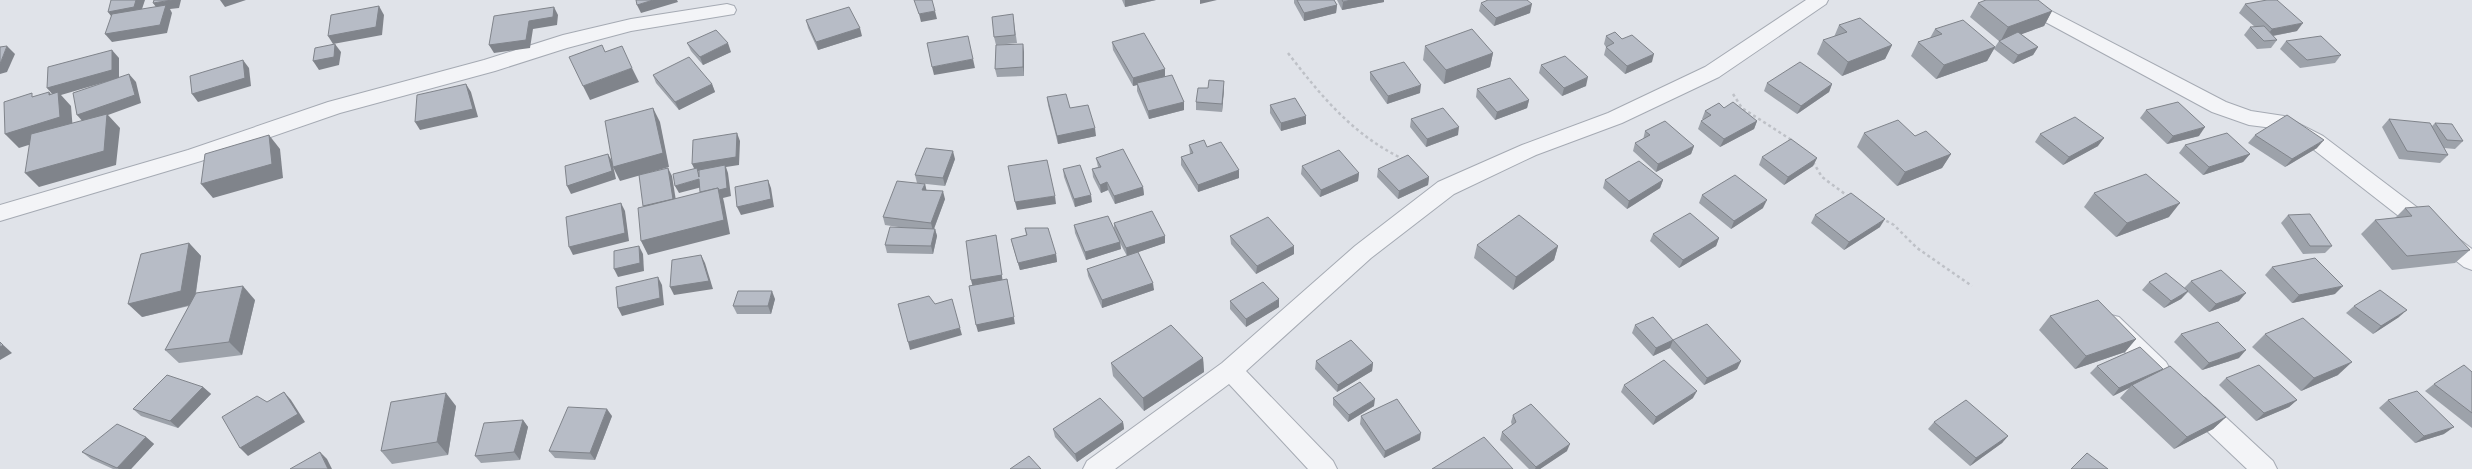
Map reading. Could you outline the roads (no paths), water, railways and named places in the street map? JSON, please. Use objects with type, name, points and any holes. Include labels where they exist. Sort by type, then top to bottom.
[{"type":"street","points":[[1096,469],[1230,370],[1363,252],[1446,188],[1530,150],[1615,118],[1712,72],[1819,0]]},
{"type":"street","points":[[2014,0],[2045,14],[2219,107],[2249,118],[2277,122],[2316,141],[2472,261]]},
{"type":"street","points":[[0,213],[194,156],[335,107],[488,66],[563,42],[631,24],[727,10]]},
{"type":"street","points":[[2095,309],[2264,469]]},
{"type":"street","points":[[1230,370],[1324,469]]}]
